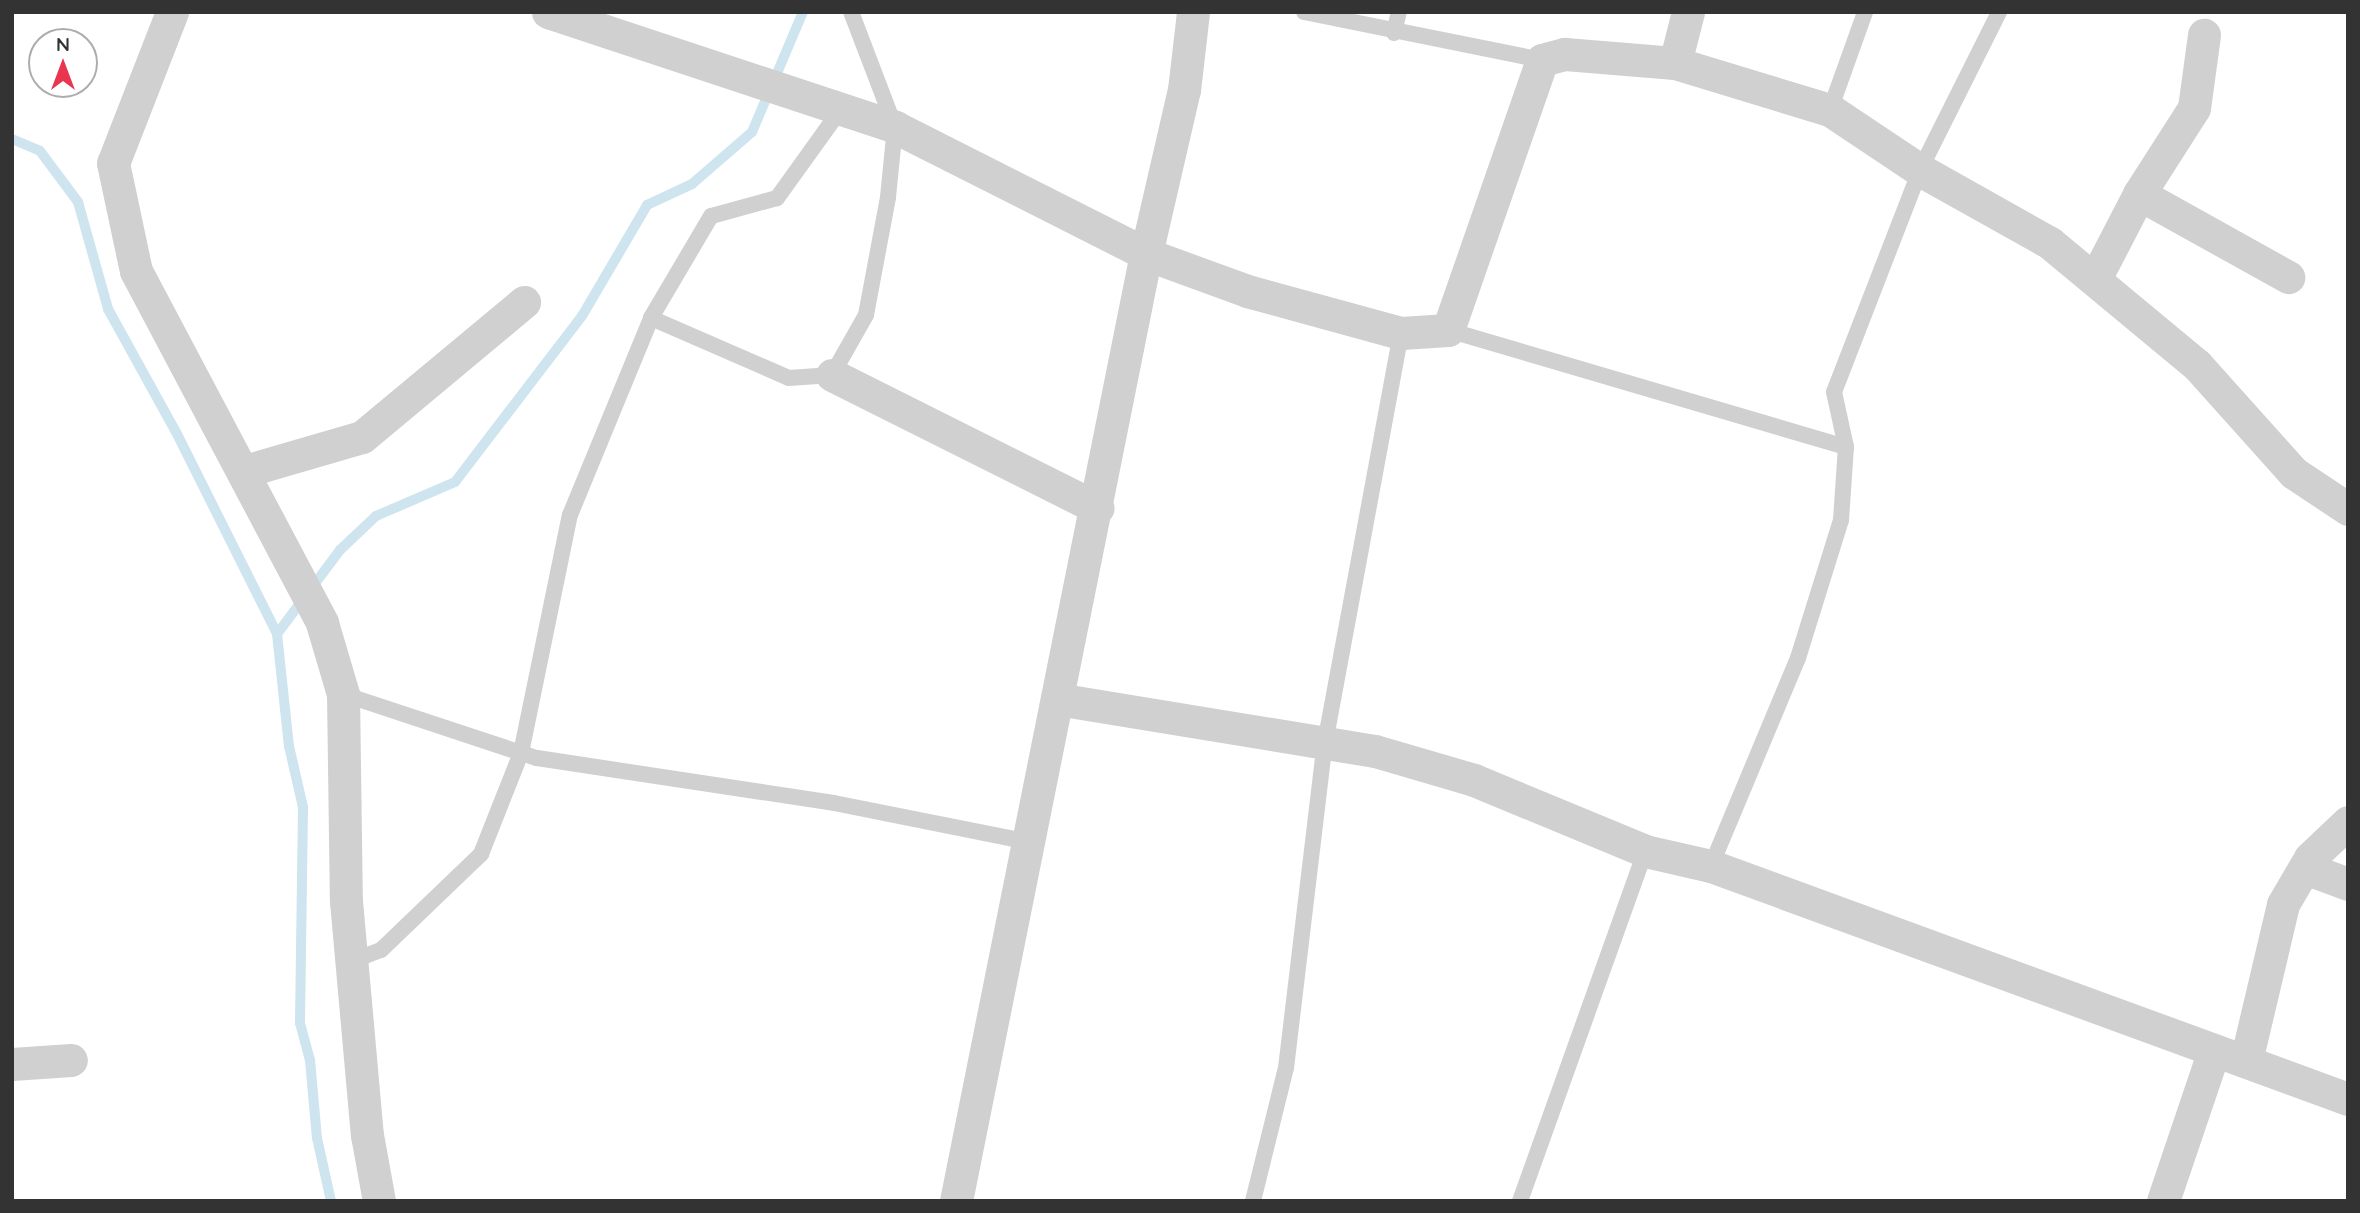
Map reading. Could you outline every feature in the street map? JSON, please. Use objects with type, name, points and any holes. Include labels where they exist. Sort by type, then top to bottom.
[{"type":"street","points":[[172,12],[113,163],[136,271],[245,471],[322,624],[343,694],[346,901],[367,1135],[379,1201]]},
{"type":"street","points":[[548,12],[895,127],[1146,254],[1247,291],[1401,333],[1448,330],[1542,60],[1565,54],[1675,63],[1830,110],[1920,170],[2050,243],[2197,365],[2294,473],[2348,509]]},
{"type":"street","points":[[956,1201],[1098,508],[1146,254],[1184,90],[1193,12]]},
{"type":"street","points":[[1675,63],[1688,12]]},
{"type":"street","points":[[2095,279],[2139,194],[2194,108],[2204,35]]},
{"type":"street","points":[[2139,194],[2288,277]]},
{"type":"street","points":[[245,471],[362,437],[523,302]]},
{"type":"street","points":[[832,375],[1098,508]]},
{"type":"street","points":[[1057,699],[1375,751],[1474,780],[1645,851],[1712,866],[2348,1099]]},
{"type":"street","points":[[2246,1061],[2283,904],[2305,868],[2348,822]]},
{"type":"street","points":[[2305,868],[2348,884]]},
{"type":"street","points":[[2163,1201],[2214,1049]]},
{"type":"street","points":[[12,1064],[71,1060]]},
{"type":"lane","points":[[651,318],[789,378],[832,375],[866,315],[888,197],[895,127],[851,12]]},
{"type":"lane","points":[[1304,12],[1394,33],[1542,60]]},
{"type":"lane","points":[[1394,33],[1399,12]]},
{"type":"lane","points":[[1830,110],[1865,12]]},
{"type":"lane","points":[[1712,866],[1798,658],[1841,520],[1846,447],[1834,391],[1920,170],[1999,12]]},
{"type":"lane","points":[[352,961],[381,950],[481,854],[521,753],[570,515],[651,318],[711,216],[776,198],[841,109]]},
{"type":"lane","points":[[1448,330],[1846,447]]},
{"type":"lane","points":[[1252,1201],[1286,1068],[1325,743],[1401,333]]},
{"type":"lane","points":[[343,694],[521,753],[834,803],[1029,842]]},
{"type":"lane","points":[[1520,1201],[1645,851]]},
{"type":"waterway","points":[[277,634],[340,550],[376,516],[455,482],[582,316],[647,205],[692,184],[752,132],[803,12]]},
{"type":"waterway","points":[[12,139],[40,151],[78,202],[108,309],[176,432],[277,634],[289,746],[303,807],[300,1023],[310,1060],[317,1138],[331,1201]]}]
